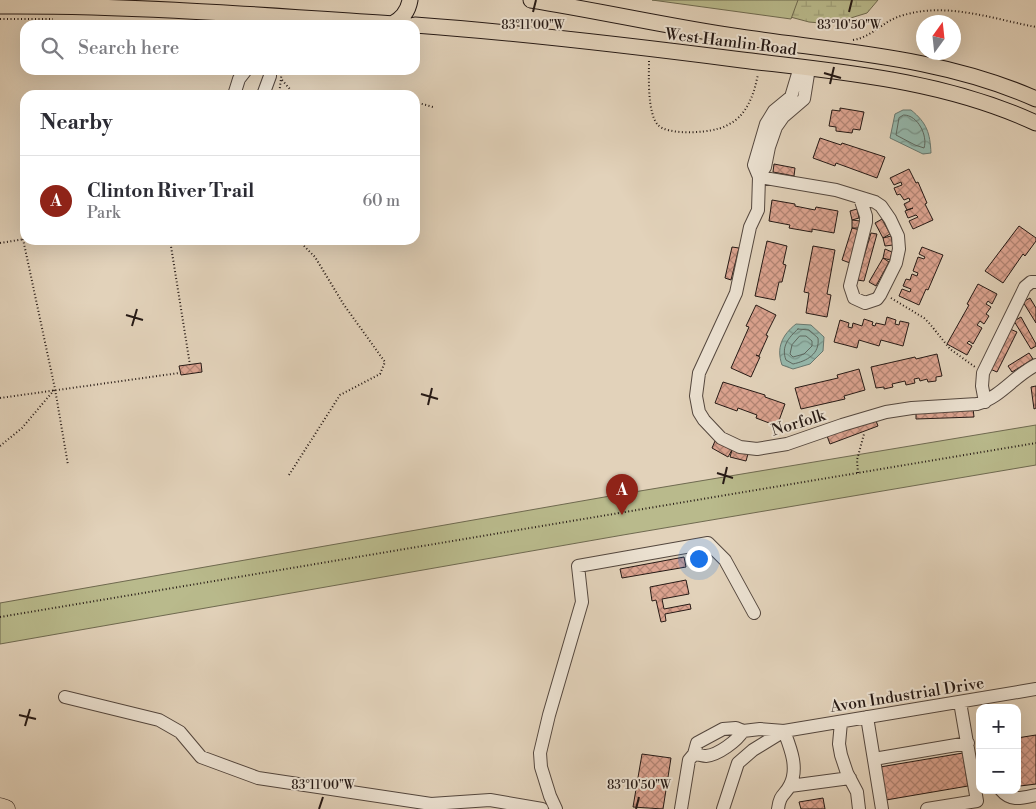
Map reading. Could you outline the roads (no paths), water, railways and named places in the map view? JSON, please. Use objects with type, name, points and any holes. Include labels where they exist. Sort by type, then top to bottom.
[{"type":"highway","points":[[0,807],[6,809]]},
{"type":"main road","points":[[399,20],[408,9],[410,0]]},
{"type":"main road","name":"West Hamlin Road","points":[[531,0],[720,34],[894,58],[940,67],[966,74],[1036,99]]},
{"type":"main road","points":[[7,4],[120,7],[184,5],[273,20]]},
{"type":"main road","name":"West Hamlin Road","points":[[420,26],[548,36],[874,76],[946,90],[1003,109],[1036,123]]},
{"type":"main road","points":[[804,67],[808,52],[820,47]]},
{"type":"main road","points":[[1003,109],[1016,106],[1019,92]]},
{"type":"street","name":"Norfolk","points":[[804,67],[792,94],[794,102],[778,106],[769,118],[764,146],[765,166],[759,177],[758,210],[750,226],[736,293],[701,368],[697,381],[696,396],[699,412],[712,431],[730,443],[748,449],[787,444],[842,424],[886,412],[985,402],[998,395],[1016,377],[1036,364]]},
{"type":"street","points":[[236,90],[242,75]]},
{"type":"street","points":[[265,90],[270,75]]},
{"type":"street","points":[[759,177],[836,190],[875,202],[881,206],[898,236],[898,256],[877,299],[866,303],[854,298],[850,286],[866,222],[860,198]]},
{"type":"street","points":[[985,402],[982,386],[984,371],[1026,287],[1031,282],[1036,282]]},
{"type":"street","points":[[556,809],[541,768],[540,752],[582,602],[578,566],[708,543],[725,560],[754,612]]},
{"type":"street","name":"Avon Industrial Drive","points":[[784,731],[960,702],[982,703],[1036,689]]},
{"type":"street","points":[[65,697],[159,720],[180,732],[201,757],[258,778],[431,804],[490,800],[542,809]]},
{"type":"street","points":[[927,809],[966,806],[977,801],[960,702]]},
{"type":"street","points":[[868,717],[882,809]]},
{"type":"street","points":[[841,722],[839,744],[841,755],[857,792],[859,809]]},
{"type":"street","points":[[681,809],[689,760],[694,754],[697,742],[723,729],[784,731]]},
{"type":"street","points":[[694,754],[706,756],[727,747],[734,742],[743,730]]},
{"type":"street","points":[[778,809],[779,798],[790,786],[794,772],[792,755],[784,731]]},
{"type":"street","points":[[723,809],[738,763],[753,750],[784,731]]},
{"type":"street","points":[[874,759],[968,743]]},
{"type":"street","points":[[790,786],[850,778]]},
{"type":"street","points":[[1004,794],[1018,799],[1036,795]]},
{"type":"water","points":[[903,110],[911,110],[921,119],[927,129],[931,153],[923,154],[890,138],[895,114]]},
{"type":"water","points":[[796,324],[811,325],[824,337],[823,351],[810,364],[793,369],[782,365],[780,347],[784,337]]},
{"type":"place","name":"Clinton River Trail","points":[[622,515]]}]
